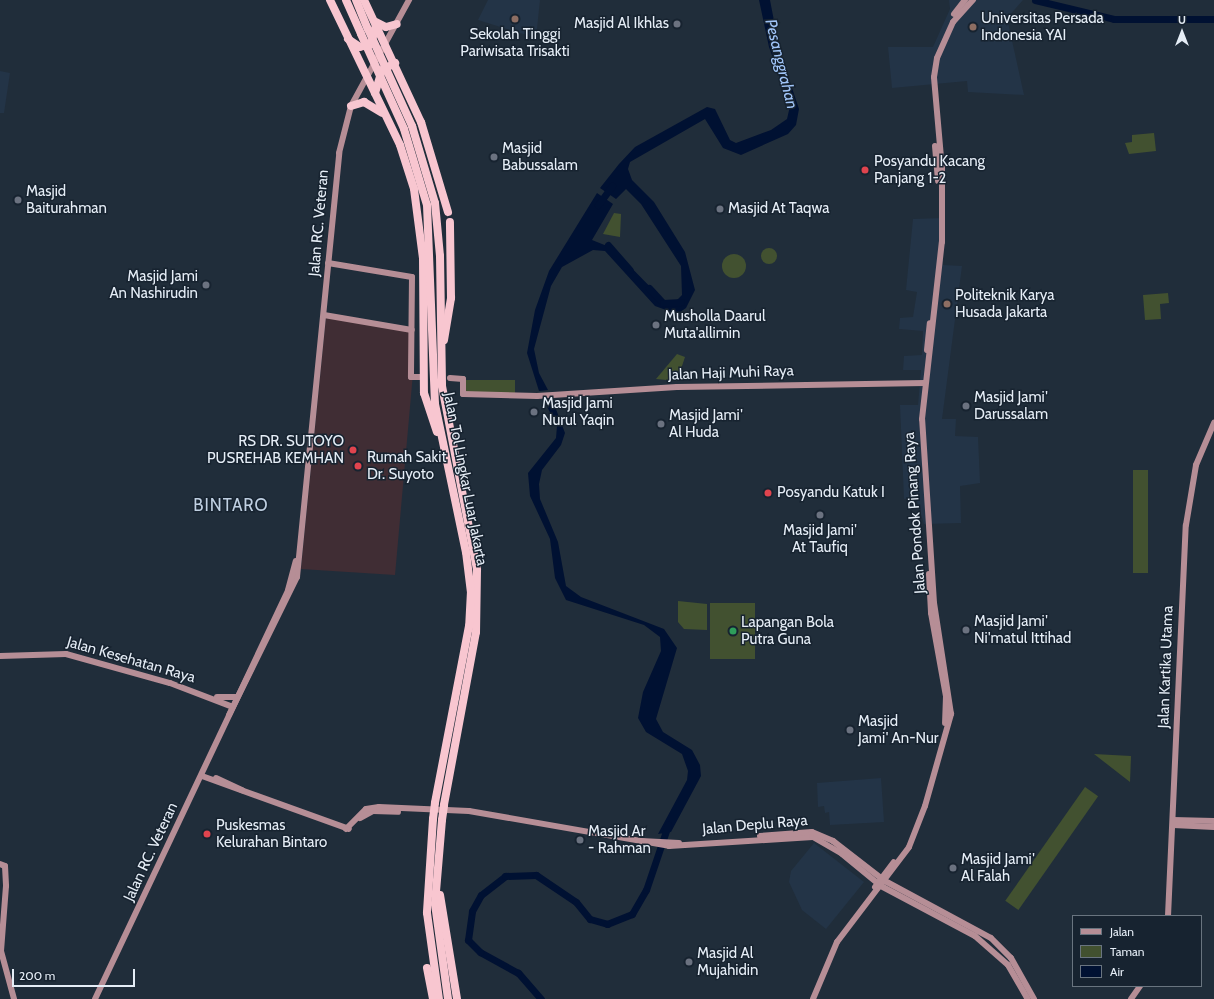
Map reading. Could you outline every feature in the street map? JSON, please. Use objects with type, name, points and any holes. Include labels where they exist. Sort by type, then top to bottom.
[{"type":"highway","points":[[330,0],[347,38],[375,93],[409,169],[418,206],[423,258],[424,393],[439,436]]},
{"type":"highway","name":"Jalan Tol Lingkar Luar Jakarta","points":[[346,0],[364,32],[408,128],[435,203],[440,256],[441,354],[446,416],[474,551],[478,594],[471,665],[444,804],[436,868],[439,945],[448,999]]},
{"type":"highway","name":"Jalan Tol Lingkar Luar Jakarta","points":[[356,0],[364,32]]},
{"type":"highway","points":[[364,0],[386,43],[430,144],[448,212]]},
{"type":"highway","points":[[347,38],[360,47],[371,44],[376,23]]},
{"type":"highway","points":[[376,23],[386,28],[397,24]]},
{"type":"highway","points":[[375,93],[382,70],[395,63]]},
{"type":"highway","points":[[351,106],[370,103],[384,115]]},
{"type":"highway","name":"Jalan Tol Lingkar Luar Jakarta","points":[[408,128],[423,183],[430,225],[431,367],[439,436],[466,552],[471,603],[435,803],[426,888],[429,945],[439,999]]},
{"type":"highway","points":[[441,354],[451,298],[450,222]]},
{"type":"highway","points":[[436,868],[457,999]]},
{"type":"highway","points":[[426,888],[423,936],[432,999]]},
{"type":"main road","name":"Jalan RC. Veteran","points":[[95,999],[203,774],[229,715],[291,593],[299,548],[324,315],[333,187],[351,106],[409,0]]},
{"type":"main road","name":"Jalan Pondok Pinang Raya","points":[[929,347],[939,211],[930,77],[943,35],[965,0]]},
{"type":"main road","name":"Jalan Pondok Pinang Raya","points":[[809,999],[834,940],[882,882],[914,828],[947,718],[946,696],[930,603],[927,513],[920,465],[924,382],[929,347],[943,205],[934,77],[937,58],[953,22],[972,0]]},
{"type":"main road","points":[[328,262],[412,277],[411,377],[420,377]]},
{"type":"main road","points":[[324,315],[412,330]]},
{"type":"main road","name":"Jalan Haji Muhi Raya","points":[[450,378],[463,379],[463,394],[537,396],[677,387],[924,382]]},
{"type":"main road","name":"Jalan Kartika Utama","points":[[1168,915],[1186,525],[1196,465],[1214,423]]},
{"type":"main road","name":"Jalan RC. Veteran","points":[[233,707],[236,697],[288,590],[298,556]]},
{"type":"main road","name":"Jalan Kesehatan Raya","points":[[0,656],[66,654],[206,695],[226,699],[236,697]]},
{"type":"main road","name":"Jalan Kesehatan Raya","points":[[206,695],[233,707]]},
{"type":"main road","name":"Jalan Deplu Raya","points":[[203,774],[243,792],[346,829],[360,815],[373,811],[480,813],[640,841],[669,844],[765,838],[821,837],[882,882],[944,914]]},
{"type":"main road","points":[[1173,823],[1214,821]]},
{"type":"main road","points":[[1173,823],[1214,827]]},
{"type":"main road","points":[[2,865],[0,951],[14,999]]},
{"type":"main road","points":[[944,914],[975,936],[1008,964],[1028,999]]},
{"type":"main road","points":[[944,914],[1000,946],[1034,999]]},
{"type":"main road","name":"Jalan Pondok Pinang Raya","points":[[813,999],[822,966]]},
{"type":"main road","points":[[1131,999],[1139,987]]},
{"type":"shaded area","points":[[488,0],[540,0],[536,38],[478,20]]},
{"type":"shaded area","points":[[949,0],[1023,0],[1007,18],[1024,95],[968,92],[967,81],[892,88],[888,47],[933,47],[950,9]]},
{"type":"shaded area","points":[[0,71],[10,73],[4,113],[0,113]]},
{"type":"shaded area","points":[[944,218],[943,265],[962,266],[942,419],[956,419],[955,436],[978,437],[980,483],[960,486],[961,523],[924,524],[916,498],[904,499],[900,405],[918,405],[921,370],[903,370],[904,356],[922,355],[923,331],[899,329],[900,318],[913,317],[917,292],[906,290],[913,219]]},
{"type":"shaded area","name":"Rumah Sakit Dr. Suyoto","points":[[326,318],[410,330],[413,373],[395,575],[301,569]]},
{"type":"shaded area","points":[[881,778],[884,822],[830,825],[829,812],[825,813],[824,806],[818,807],[817,783]]},
{"type":"shaded area","points":[[814,843],[864,882],[826,929],[802,910],[789,882],[791,871]]},
{"type":"green space","points":[[1154,133],[1156,151],[1129,154],[1125,143],[1132,142],[1132,135]]},
{"type":"green space","points":[[614,213],[621,214],[620,237],[603,234]]},
{"type":"green space","points":[[766,248],[772,248],[777,253],[775,262],[772,264],[766,264],[761,259],[761,253]]},
{"type":"green space","points":[[734,254],[743,257],[746,266],[743,275],[734,278],[725,275],[722,266],[725,257]]},
{"type":"green space","points":[[1168,293],[1169,303],[1160,304],[1161,319],[1145,320],[1143,295]]},
{"type":"green space","points":[[677,354],[685,357],[677,381],[656,379]]},
{"type":"green space","points":[[464,380],[515,380],[515,394],[464,394]]},
{"type":"green space","points":[[1133,470],[1148,470],[1148,573],[1133,573]]},
{"type":"green space","points":[[678,601],[707,604],[707,630],[684,629],[678,622]]},
{"type":"green space","name":"Lapangan Bola Putra Guna","points":[[710,603],[755,603],[755,659],[710,659]]},
{"type":"green space","points":[[1094,754],[1131,756],[1130,782]]},
{"type":"green space","points":[[1085,787],[1098,796],[1018,910],[1005,901]]},
{"type":"water","points":[[759,0],[770,0],[780,52],[799,109],[796,125],[788,134],[741,155],[723,148],[705,119],[630,162],[628,169],[632,180],[654,202],[685,252],[695,290],[686,308],[677,314],[655,306],[605,251],[593,250],[562,267],[551,286],[534,349],[539,373],[548,390],[539,391],[527,353],[535,310],[549,271],[597,193],[613,204],[592,240],[612,248],[666,303],[673,304],[682,295],[681,266],[641,204],[626,189],[616,199],[600,188],[619,164],[635,147],[707,107],[715,109],[730,140],[736,143],[771,130],[787,119],[790,106],[769,47]]},
{"type":"water","points":[[551,396],[565,433],[561,445],[542,470],[539,484],[540,499],[558,542],[566,586],[581,597],[664,629],[677,648],[656,719],[663,732],[692,750],[700,765],[701,776],[671,832],[658,834],[687,780],[688,771],[682,754],[646,732],[638,718],[643,692],[661,651],[660,637],[644,625],[566,600],[555,578],[550,539],[530,496],[528,473],[556,438],[557,426],[542,397]]},
{"type":"waterway","points":[[1035,0],[1114,19],[1214,19]]},
{"type":"waterway","name":"Pesanggrahan","points":[[598,205],[612,186]]},
{"type":"waterway","name":"Pesanggrahan","points":[[608,245],[630,270]]},
{"type":"waterway","name":"Pesanggrahan","points":[[649,288],[663,303],[681,302]]},
{"type":"waterway","name":"Pesanggrahan","points":[[541,999],[518,973],[480,952],[468,940],[472,911],[481,895],[505,876],[536,875],[576,902],[590,919],[607,924],[632,914],[646,890],[668,825]]},
{"type":"place","name":"Sekolah Tinggi Pariwisata Trisakti","points":[[515,19]]},
{"type":"place","name":"Masjid Al Ikhlas","points":[[677,24]]},
{"type":"place","name":"Universitas Persada Indonesia YAI","points":[[973,27]]},
{"type":"place","name":"Masjid Babussalam","points":[[494,157]]},
{"type":"place","name":"Posyandu Kacang Panjang 1-2","points":[[865,170]]},
{"type":"place","name":"Masjid Baiturahman","points":[[18,200]]},
{"type":"place","name":"Masjid At Taqwa","points":[[720,209]]},
{"type":"place","name":"Masjid Jami An Nashirudin","points":[[206,285]]},
{"type":"place","name":"Politeknik Karya Husada Jakarta","points":[[947,304]]},
{"type":"place","name":"Musholla Daarul Muta'allimin","points":[[656,325]]},
{"type":"place","name":"Masjid Jami' Darussalam","points":[[966,406]]},
{"type":"place","name":"Masjid Jami Nurul Yaqin","points":[[534,412]]},
{"type":"place","name":"Masjid Jami' Al Huda","points":[[661,424]]},
{"type":"place","name":"RS DR. SUTOYO PUSREHAB KEMHAN","points":[[353,450]]},
{"type":"place","name":"Rumah Sakit Dr. Suyoto","points":[[358,466]]},
{"type":"place","name":"Posyandu Katuk I","points":[[768,493]]},
{"type":"place","name":"Masjid Jami' At Taufiq","points":[[820,515]]},
{"type":"place","name":"Masjid Jami' Ni'matul Ittihad","points":[[966,630]]},
{"type":"place","name":"Lapangan Bola Putra Guna","points":[[733,631]]},
{"type":"place","name":"Masjid Jami' An-Nur","points":[[850,730]]},
{"type":"place","name":"Puskesmas Kelurahan Bintaro","points":[[207,834]]},
{"type":"place","name":"Masjid Ar - Rahman","points":[[580,840]]},
{"type":"place","name":"Masjid Jami' Al Falah","points":[[953,868]]},
{"type":"place","name":"Masjid Al Mujahidin","points":[[689,962]]},
{"type":"district","name":"BINTARO","points":[[231,506]]}]
